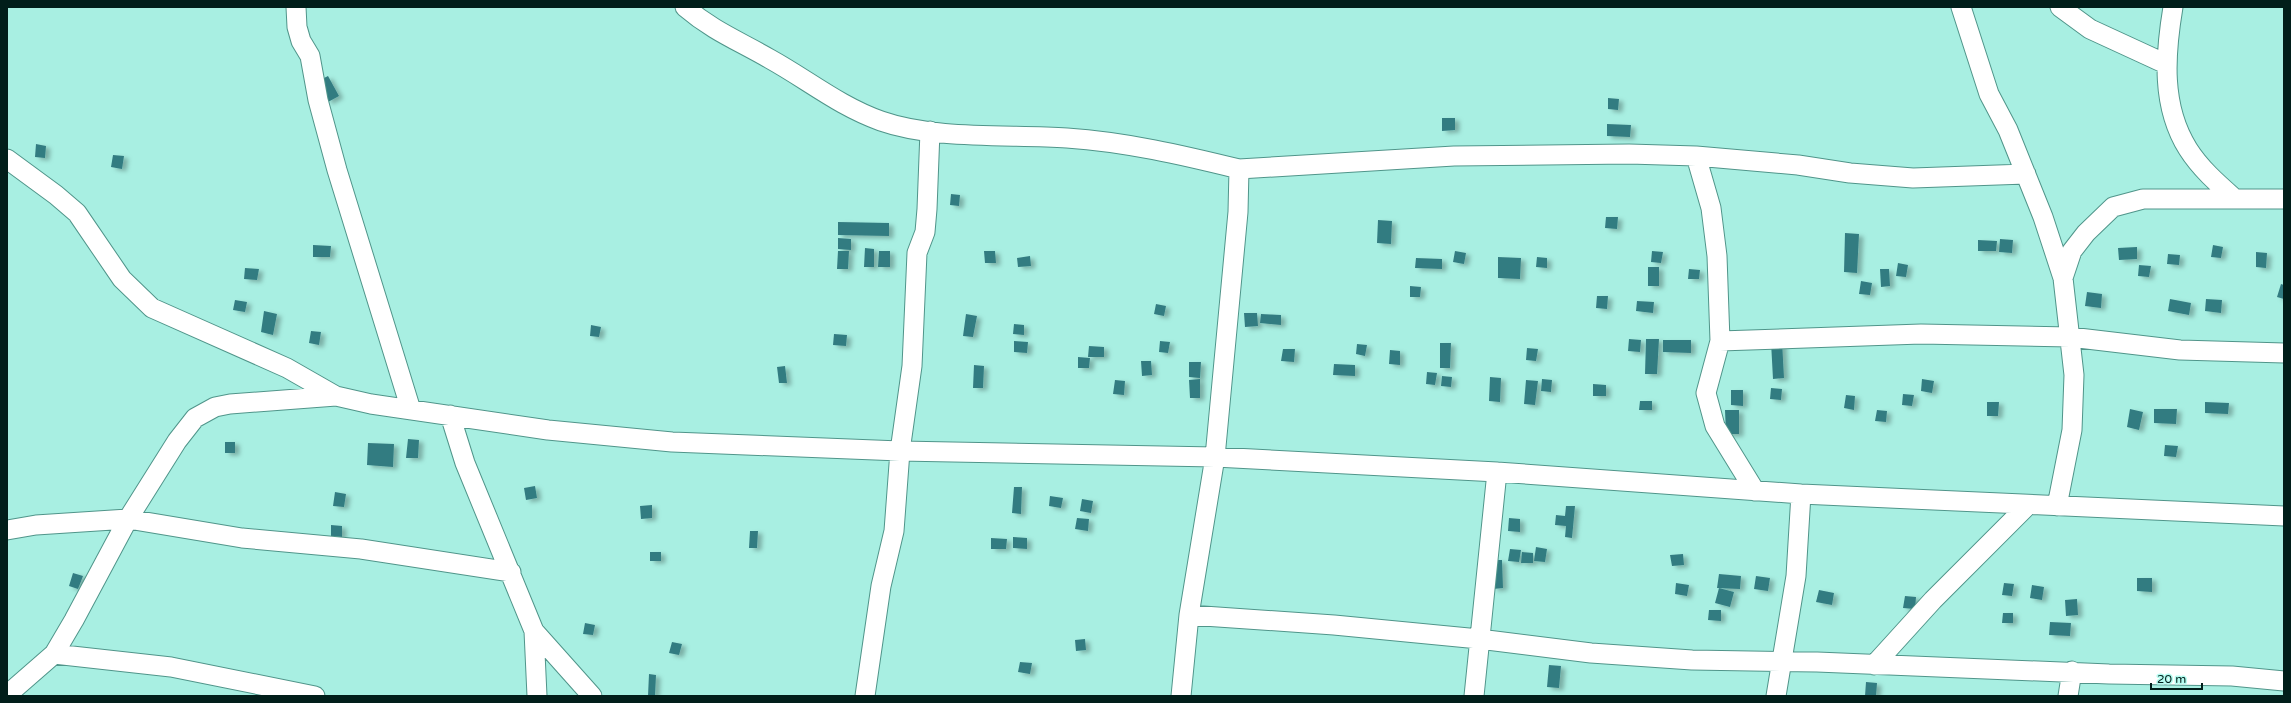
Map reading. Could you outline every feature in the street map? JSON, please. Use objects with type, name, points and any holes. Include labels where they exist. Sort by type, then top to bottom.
[{"type":"street","points":[[296,7],[297,27],[301,41],[310,56],[318,100],[337,170],[411,410]]},
{"type":"street","points":[[685,7],[716,32],[771,59],[846,107],[882,121],[930,131],[1068,138],[1161,150],[1239,169],[1454,156],[1628,154],[1696,156],[1798,166],[1850,173],[1913,178],[2026,174]]},
{"type":"street","points":[[1962,7],[1989,94],[2008,130],[2026,174],[2043,217],[2063,278],[2074,375],[2072,430],[2057,506]]},
{"type":"street","points":[[2060,7],[2090,29],[2166,64]]},
{"type":"street","points":[[2173,7],[2167,43],[2166,77],[2174,118],[2188,149],[2207,173],[2234,198]]},
{"type":"street","points":[[865,696],[881,586],[894,531],[900,451],[912,366],[917,253],[926,225],[930,131]]},
{"type":"street","points":[[1696,156],[1711,208],[1717,256],[1720,341],[1706,393],[1715,426],[1754,491]]},
{"type":"street","points":[[7,159],[56,194],[77,213],[122,279],[152,308],[287,368],[336,396]]},
{"type":"street","points":[[1181,696],[1189,616],[1215,457],[1238,212],[1239,169]]},
{"type":"street","points":[[2063,278],[2072,251],[2086,233],[2113,207],[2142,198],[2284,199]]},
{"type":"street","points":[[1720,341],[1921,334],[2070,337],[2180,350],[2284,353]]},
{"type":"street","points":[[7,695],[54,654],[128,520],[177,441],[195,418],[215,407],[230,404],[336,396],[411,410],[548,430],[672,442],[900,451],[1215,457],[1497,472],[1801,494],[2284,516]]},
{"type":"street","points":[[450,415],[464,463],[511,572],[534,631],[537,696]]},
{"type":"street","points":[[1474,696],[1497,472]]},
{"type":"street","points":[[1776,696],[1796,576],[1801,494]]},
{"type":"street","points":[[1874,665],[1933,600],[2028,505]]},
{"type":"street","points":[[7,530],[36,525],[128,520],[242,538],[361,548],[511,572]]},
{"type":"street","points":[[1189,616],[1334,625],[1479,639],[1591,653],[1692,660],[2072,671],[2109,674],[2232,676],[2284,682]]},
{"type":"street","points":[[534,631],[592,696]]},
{"type":"street","points":[[54,654],[171,667],[315,696]]},
{"type":"street","points":[[2068,696],[2072,671]]},
{"type":"building","points":[[328,76],[339,96],[328,102],[318,81]]},
{"type":"building","points":[[1608,98],[1619,99],[1618,110],[1608,109]]},
{"type":"building","points":[[1442,118],[1455,118],[1455,130],[1442,131]]},
{"type":"building","points":[[1607,124],[1631,125],[1630,137],[1607,136]]},
{"type":"building","points":[[36,144],[46,146],[45,158],[35,157]]},
{"type":"building","points":[[113,155],[124,156],[122,169],[111,167]]},
{"type":"building","points":[[951,194],[960,195],[959,206],[950,205]]},
{"type":"building","points":[[1606,217],[1618,217],[1617,229],[1605,228]]},
{"type":"building","points":[[1378,220],[1392,221],[1391,244],[1377,243]]},
{"type":"building","points":[[838,222],[889,223],[889,236],[838,235]]},
{"type":"building","points":[[1845,233],[1859,234],[1857,273],[1844,272]]},
{"type":"building","points":[[838,238],[851,239],[851,250],[838,249]]},
{"type":"building","points":[[2000,239],[2013,240],[2012,253],[1999,252]]},
{"type":"building","points":[[1978,240],[1997,241],[1996,251],[1978,251]]},
{"type":"building","points":[[313,245],[331,246],[330,257],[313,257]]},
{"type":"building","points":[[2213,245],[2223,247],[2221,258],[2211,257]]},
{"type":"building","points":[[2137,247],[2137,259],[2119,260],[2118,248]]},
{"type":"building","points":[[865,248],[874,249],[874,267],[864,267]]},
{"type":"building","points":[[838,251],[849,251],[848,269],[837,269]]},
{"type":"building","points":[[879,251],[890,251],[890,267],[878,267]]},
{"type":"building","points":[[984,251],[995,251],[996,263],[985,263]]},
{"type":"building","points":[[1455,251],[1466,253],[1464,264],[1453,262]]},
{"type":"building","points":[[1652,251],[1663,252],[1661,263],[1651,262]]},
{"type":"building","points":[[2256,252],[2267,253],[2266,268],[2256,267]]},
{"type":"building","points":[[2168,254],[2180,255],[2179,265],[2167,264]]},
{"type":"building","points":[[1030,256],[1031,266],[1018,267],[1017,258]]},
{"type":"building","points":[[1498,257],[1521,258],[1520,279],[1498,278]]},
{"type":"building","points":[[1537,257],[1547,258],[1547,268],[1536,267]]},
{"type":"building","points":[[1416,258],[1442,259],[1442,269],[1415,268]]},
{"type":"building","points":[[1898,263],[1908,265],[1906,277],[1896,276]]},
{"type":"building","points":[[2139,265],[2151,266],[2149,277],[2138,276]]},
{"type":"building","points":[[1648,267],[1659,267],[1659,286],[1648,286]]},
{"type":"building","points":[[245,268],[259,269],[257,280],[244,279]]},
{"type":"building","points":[[1689,269],[1700,270],[1699,279],[1688,279]]},
{"type":"building","points":[[1880,269],[1889,269],[1890,286],[1881,287]]},
{"type":"building","points":[[1861,281],[1872,283],[1870,295],[1859,294]]},
{"type":"building","points":[[2281,284],[2284,285],[2284,299],[2277,297]]},
{"type":"building","points":[[1410,286],[1421,287],[1420,297],[1410,297]]},
{"type":"building","points":[[2087,292],[2102,294],[2101,308],[2085,306]]},
{"type":"building","points":[[1597,296],[1608,296],[1607,309],[1596,308]]},
{"type":"building","points":[[2170,299],[2191,303],[2189,315],[2168,311]]},
{"type":"building","points":[[2206,299],[2222,300],[2221,313],[2205,311]]},
{"type":"building","points":[[235,300],[247,302],[245,312],[233,310]]},
{"type":"building","points":[[1637,301],[1654,302],[1653,313],[1636,311]]},
{"type":"building","points":[[1156,304],[1166,306],[1164,316],[1154,314]]},
{"type":"building","points":[[264,311],[277,314],[273,335],[261,332]]},
{"type":"building","points":[[1244,313],[1257,313],[1258,326],[1245,327]]},
{"type":"building","points":[[966,314],[977,316],[973,337],[963,336]]},
{"type":"building","points":[[1261,314],[1281,315],[1281,325],[1260,323]]},
{"type":"building","points":[[1014,324],[1024,325],[1024,335],[1013,334]]},
{"type":"building","points":[[591,325],[601,327],[599,337],[590,336]]},
{"type":"building","points":[[311,331],[321,332],[319,345],[309,343]]},
{"type":"building","points":[[834,334],[847,335],[846,346],[833,345]]},
{"type":"building","points":[[1629,339],[1641,340],[1640,352],[1628,351]]},
{"type":"building","points":[[1646,339],[1659,339],[1657,374],[1645,374]]},
{"type":"building","points":[[1663,340],[1691,340],[1691,353],[1663,352]]},
{"type":"building","points":[[1014,341],[1028,342],[1027,353],[1014,352]]},
{"type":"building","points":[[1160,341],[1170,342],[1168,353],[1159,352]]},
{"type":"building","points":[[1782,341],[1784,378],[1773,379],[1771,342]]},
{"type":"building","points":[[1440,343],[1451,343],[1450,368],[1440,368]]},
{"type":"building","points":[[1357,344],[1367,345],[1365,356],[1356,354]]},
{"type":"building","points":[[1089,346],[1104,347],[1104,357],[1088,357]]},
{"type":"building","points":[[1527,348],[1538,349],[1536,361],[1526,360]]},
{"type":"building","points":[[1283,349],[1295,349],[1294,362],[1281,361]]},
{"type":"building","points":[[1390,350],[1400,351],[1400,365],[1389,364]]},
{"type":"building","points":[[1078,357],[1090,358],[1089,368],[1078,368]]},
{"type":"building","points":[[1141,361],[1151,361],[1152,375],[1142,376]]},
{"type":"building","points":[[1189,362],[1201,362],[1200,378],[1189,377]]},
{"type":"building","points":[[1334,364],[1355,365],[1355,376],[1333,375]]},
{"type":"building","points":[[974,365],[984,366],[983,388],[973,388]]},
{"type":"building","points":[[785,366],[787,383],[779,383],[777,367]]},
{"type":"building","points":[[1427,372],[1437,373],[1435,385],[1426,384]]},
{"type":"building","points":[[1442,376],[1452,377],[1451,387],[1441,386]]},
{"type":"building","points":[[1490,377],[1501,378],[1500,402],[1489,401]]},
{"type":"building","points":[[1200,379],[1200,398],[1190,398],[1189,380]]},
{"type":"building","points":[[1542,379],[1552,380],[1551,392],[1541,391]]},
{"type":"building","points":[[1922,379],[1934,381],[1932,393],[1921,391]]},
{"type":"building","points":[[1115,380],[1125,381],[1124,395],[1113,394]]},
{"type":"building","points":[[1526,380],[1538,381],[1535,405],[1524,404]]},
{"type":"building","points":[[1593,384],[1606,385],[1606,396],[1593,396]]},
{"type":"building","points":[[1771,388],[1782,389],[1781,400],[1770,399]]},
{"type":"building","points":[[1731,390],[1743,390],[1743,406],[1731,405]]},
{"type":"building","points":[[1903,394],[1914,395],[1912,406],[1902,405]]},
{"type":"building","points":[[1846,395],[1855,396],[1854,410],[1844,408]]},
{"type":"building","points":[[1640,401],[1652,401],[1652,410],[1639,410]]},
{"type":"building","points":[[1987,402],[1999,402],[1998,416],[1987,416]]},
{"type":"building","points":[[2205,402],[2229,403],[2228,414],[2205,413]]},
{"type":"building","points":[[2130,409],[2143,412],[2139,430],[2127,427]]},
{"type":"building","points":[[2154,409],[2177,409],[2176,424],[2154,423]]},
{"type":"building","points":[[1725,410],[1739,410],[1739,434],[1726,434]]},
{"type":"building","points":[[1877,410],[1887,411],[1886,422],[1875,421]]},
{"type":"building","points":[[408,439],[419,440],[418,458],[406,458]]},
{"type":"building","points":[[225,442],[235,442],[235,453],[225,453]]},
{"type":"building","points":[[368,443],[394,444],[393,467],[367,465]]},
{"type":"building","points":[[2165,445],[2178,446],[2176,457],[2164,456]]},
{"type":"building","points":[[535,486],[537,498],[526,500],[524,488]]},
{"type":"building","points":[[1014,487],[1022,487],[1021,514],[1012,513]]},
{"type":"building","points":[[335,492],[346,494],[344,507],[333,506]]},
{"type":"building","points":[[1050,496],[1063,498],[1061,508],[1049,506]]},
{"type":"building","points":[[1082,499],[1093,501],[1091,513],[1080,511]]},
{"type":"building","points":[[652,505],[652,518],[641,519],[640,506]]},
{"type":"building","points":[[1566,506],[1575,506],[1572,538],[1565,537],[1566,526],[1555,525],[1556,515],[1565,516]]},
{"type":"building","points":[[1077,518],[1089,519],[1088,531],[1075,529]]},
{"type":"building","points":[[1509,518],[1520,519],[1520,532],[1508,531]]},
{"type":"building","points":[[331,525],[342,526],[342,537],[331,536]]},
{"type":"building","points":[[750,531],[758,531],[757,548],[749,548]]},
{"type":"building","points":[[1013,537],[1027,538],[1027,549],[1013,548]]},
{"type":"building","points":[[991,538],[1007,539],[1006,549],[991,549]]},
{"type":"building","points":[[1536,547],[1547,549],[1545,562],[1534,561]]},
{"type":"building","points":[[1510,549],[1521,550],[1519,562],[1508,561]]},
{"type":"building","points":[[650,552],[661,552],[661,561],[650,561]]},
{"type":"building","points":[[1522,552],[1533,553],[1533,563],[1521,563]]},
{"type":"building","points":[[1683,554],[1684,565],[1672,566],[1670,555]]},
{"type":"building","points":[[1493,560],[1502,560],[1503,588],[1493,589]]},
{"type":"building","points":[[73,573],[83,576],[78,589],[69,586]]},
{"type":"building","points":[[1719,574],[1741,576],[1740,589],[1717,588]]},
{"type":"building","points":[[1756,576],[1770,578],[1768,591],[1754,589]]},
{"type":"building","points":[[2137,578],[2152,578],[2152,592],[2137,591]]},
{"type":"building","points":[[1676,583],[1689,585],[1687,596],[1675,594]]},
{"type":"building","points":[[2004,583],[2014,584],[2012,596],[2002,595]]},
{"type":"building","points":[[2032,585],[2044,587],[2042,600],[2030,598]]},
{"type":"building","points":[[1719,588],[1734,592],[1730,607],[1715,603]]},
{"type":"building","points":[[1819,590],[1834,593],[1832,605],[1816,602]]},
{"type":"building","points":[[1905,596],[1916,597],[1915,609],[1903,608]]},
{"type":"building","points":[[2077,599],[2078,615],[2066,616],[2065,600]]},
{"type":"building","points":[[1709,610],[1721,610],[1721,621],[1708,620]]},
{"type":"building","points":[[2003,613],[2013,613],[2013,623],[2002,623]]},
{"type":"building","points":[[2050,622],[2071,623],[2070,636],[2049,635]]},
{"type":"building","points":[[585,623],[595,625],[593,635],[583,634]]},
{"type":"building","points":[[1085,639],[1086,650],[1076,651],[1075,640]]},
{"type":"building","points":[[672,642],[682,644],[679,655],[669,653]]},
{"type":"building","points":[[1020,662],[1032,663],[1030,674],[1018,672]]},
{"type":"building","points":[[1549,665],[1561,666],[1559,688],[1547,687]]},
{"type":"building","points":[[649,674],[656,675],[655,696],[648,696]]},
{"type":"building","points":[[1866,682],[1877,683],[1876,696],[1865,696]]}]
